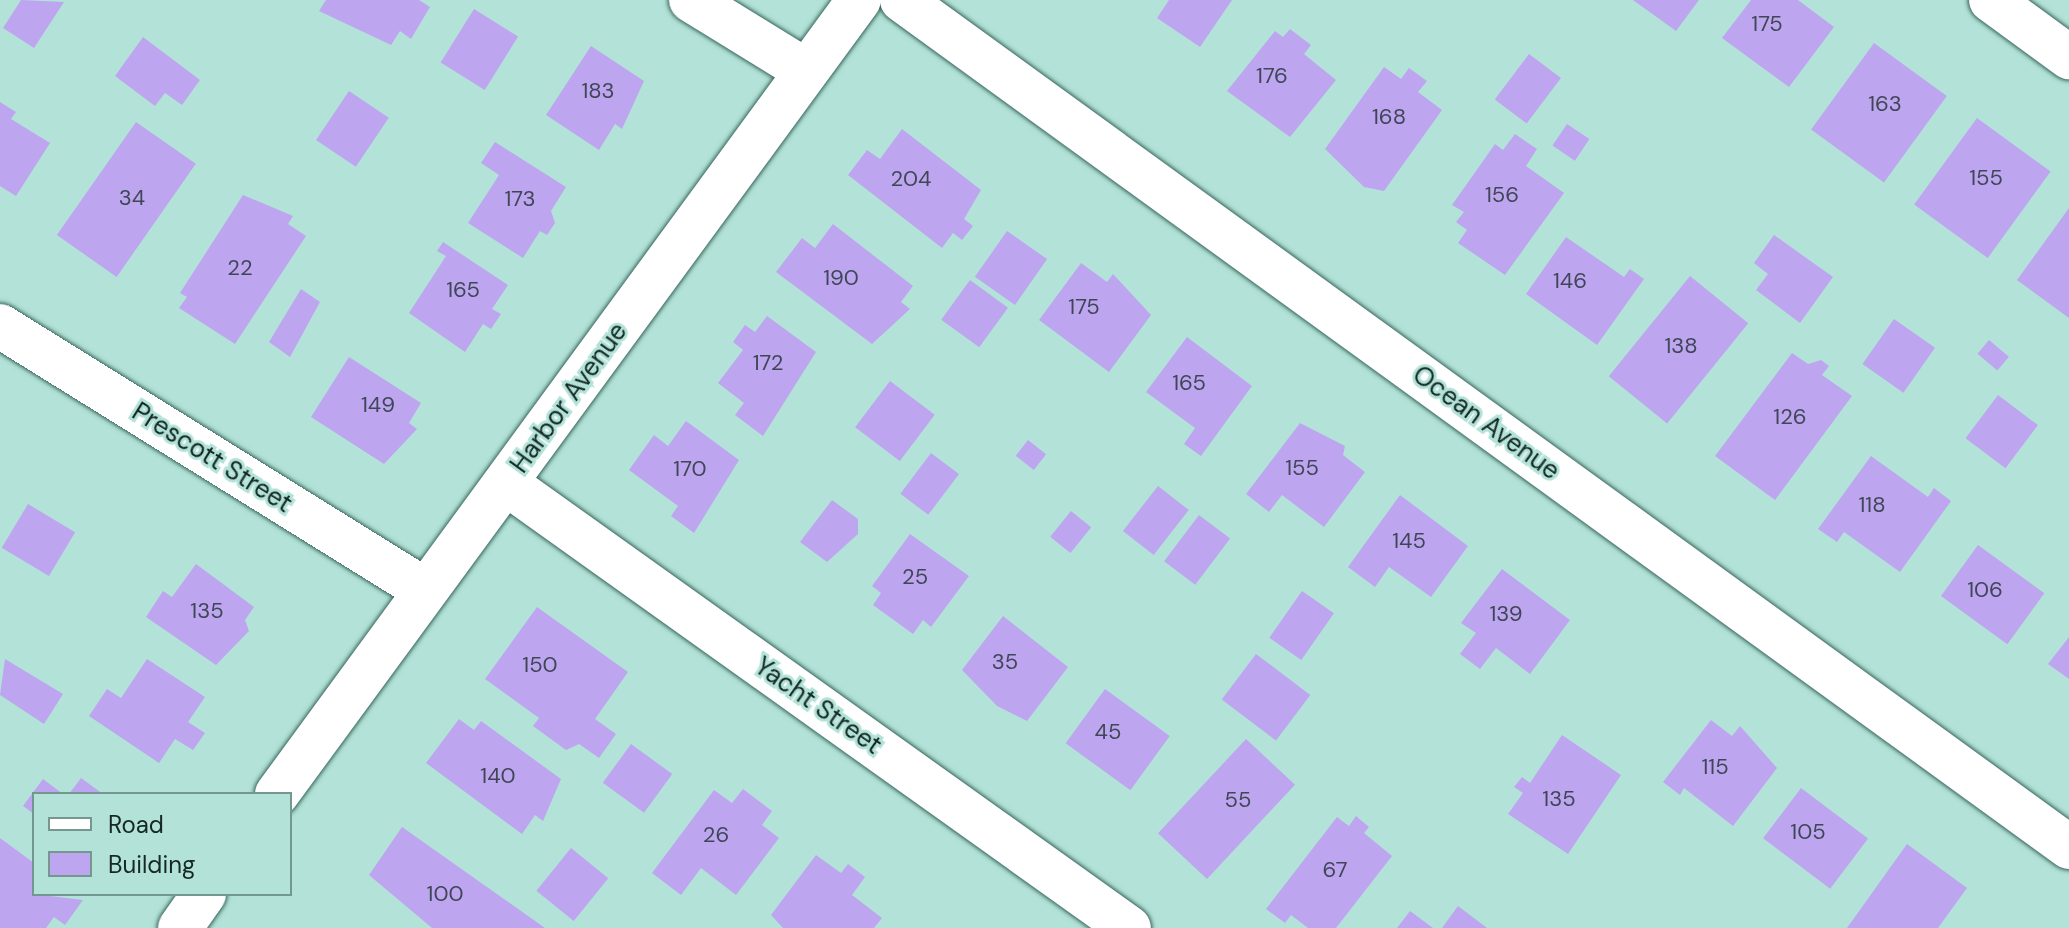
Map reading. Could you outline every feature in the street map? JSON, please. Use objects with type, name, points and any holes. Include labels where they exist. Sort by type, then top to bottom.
[{"type":"street","points":[[691,0],[805,70]]},
{"type":"street","name":"Harbor Avenue","points":[[278,792],[859,0]]},
{"type":"street","name":"Ocean Avenue","points":[[902,0],[2069,847]]},
{"type":"street","points":[[1991,0],[2069,57]]},
{"type":"street","name":"Prescott Street","points":[[0,326],[425,590]]},
{"type":"street","name":"Yacht Street","points":[[507,484],[1129,928]]},
{"type":"street","points":[[180,928],[203,896]]},
{"type":"building","points":[[21,0],[64,2],[34,48],[3,28]]},
{"type":"building","points":[[326,0],[419,0],[430,7],[411,39],[400,31],[391,45],[319,11]]},
{"type":"building","points":[[1169,0],[1232,0],[1200,47],[1157,18]]},
{"type":"building","points":[[1633,0],[1699,0],[1676,31]]},
{"type":"building","points":[[1751,0],[1798,0],[1834,27],[1789,87],[1722,38]]},
{"type":"building","points":[[474,9],[518,37],[485,90],[441,62]]},
{"type":"building","points":[[1290,29],[1311,45],[1304,54],[1336,80],[1290,137],[1227,91],[1275,31],[1283,37]]},
{"type":"building","points":[[143,37],[200,80],[182,105],[165,93],[155,106],[115,76]]},
{"type":"building","points":[[1874,43],[1947,96],[1884,182],[1811,130]]},
{"type":"building","points":[[591,46],[644,81],[622,129],[615,124],[599,150],[546,115]]},
{"type":"building","points":[[1529,54],[1561,78],[1527,124],[1495,100]]},
{"type":"building","points":[[1384,67],[1401,79],[1409,68],[1427,81],[1418,92],[1442,110],[1384,191],[1364,187],[1325,149]]},
{"type":"building","points":[[349,91],[389,118],[356,167],[316,140]]},
{"type":"building","points":[[0,102],[16,112],[11,119],[50,143],[16,196],[0,186]]},
{"type":"building","points":[[1977,118],[2051,171],[1988,258],[1914,205]]},
{"type":"building","points":[[136,122],[196,164],[117,277],[57,235]]},
{"type":"building","points":[[1567,124],[1589,139],[1575,161],[1552,146]]},
{"type":"building","points":[[902,129],[981,190],[964,219],[973,226],[962,240],[953,233],[942,248],[848,175],[867,150],[880,159]]},
{"type":"building","points":[[1515,134],[1537,149],[1526,166],[1564,193],[1505,275],[1458,243],[1467,230],[1456,222],[1464,212],[1452,205],[1495,144],[1503,150]]},
{"type":"building","points":[[495,142],[566,187],[551,211],[555,223],[547,235],[540,231],[523,258],[468,223],[499,175],[481,163]]},
{"type":"building","points":[[243,195],[293,216],[288,224],[306,236],[235,344],[179,308],[187,297],[180,293]]},
{"type":"building","points":[[2069,208],[2069,318],[2017,280]]},
{"type":"building","points":[[833,224],[913,286],[901,302],[910,309],[872,344],[776,272],[802,238],[815,248]]},
{"type":"building","points":[[1007,231],[1047,259],[1015,305],[975,277]]},
{"type":"building","points":[[1774,235],[1833,277],[1800,323],[1756,290],[1768,274],[1754,263]]},
{"type":"building","points":[[1566,237],[1624,277],[1630,269],[1644,279],[1597,345],[1526,294]]},
{"type":"building","points":[[443,242],[508,285],[492,309],[501,314],[491,329],[483,324],[465,352],[409,313],[446,256],[437,251]]},
{"type":"building","points":[[1081,263],[1107,282],[1113,274],[1151,315],[1109,372],[1039,320]]},
{"type":"building","points":[[1690,276],[1748,323],[1667,423],[1609,376]]},
{"type":"building","points":[[970,280],[1008,308],[979,347],[941,320]]},
{"type":"building","points":[[301,289],[320,302],[290,357],[269,342]]},
{"type":"building","points":[[767,316],[816,352],[763,436],[735,415],[744,403],[718,383],[743,350],[733,342],[745,325],[755,332]]},
{"type":"building","points":[[1894,319],[1935,348],[1903,393],[1862,364]]},
{"type":"building","points":[[1187,337],[1252,386],[1201,456],[1184,444],[1195,428],[1146,392]]},
{"type":"building","points":[[1989,340],[2009,357],[1997,371],[1977,354]]},
{"type":"building","points":[[1792,353],[1808,364],[1821,360],[1829,366],[1822,375],[1852,396],[1775,500],[1715,456]]},
{"type":"building","points":[[349,357],[421,403],[409,423],[417,429],[384,464],[311,417]]},
{"type":"building","points":[[890,381],[935,415],[900,461],[855,427]]},
{"type":"building","points":[[1998,395],[2038,425],[2005,468],[1966,438]]},
{"type":"building","points":[[686,421],[739,460],[694,533],[671,516],[678,506],[629,470],[654,435],[668,446]]},
{"type":"building","points":[[1300,423],[1345,446],[1343,455],[1365,472],[1324,527],[1282,495],[1269,512],[1246,494]]},
{"type":"building","points":[[1028,440],[1046,454],[1034,470],[1016,456]]},
{"type":"building","points":[[931,453],[959,474],[928,515],[900,494]]},
{"type":"building","points":[[1871,456],[1928,497],[1934,488],[1951,501],[1900,572],[1844,532],[1837,542],[1818,529]]},
{"type":"building","points":[[1158,486],[1189,510],[1154,555],[1123,531]]},
{"type":"building","points":[[1400,495],[1468,546],[1431,597],[1389,567],[1375,587],[1348,567]]},
{"type":"building","points":[[832,500],[858,519],[858,534],[827,562],[800,542]]},
{"type":"building","points":[[28,504],[75,532],[49,576],[2,548]]},
{"type":"building","points":[[1071,511],[1091,527],[1070,553],[1050,537]]},
{"type":"building","points":[[1199,515],[1230,538],[1195,585],[1164,561]]},
{"type":"building","points":[[910,534],[969,576],[931,627],[923,620],[913,634],[873,605],[881,593],[872,586]]},
{"type":"building","points":[[1978,545],[2044,593],[2007,644],[1941,596]]},
{"type":"building","points":[[196,564],[254,607],[245,620],[249,631],[216,665],[146,617],[163,591],[172,597]]},
{"type":"building","points":[[1502,569],[1570,620],[1530,674],[1496,648],[1480,669],[1460,654],[1476,633],[1461,623]]},
{"type":"building","points":[[1302,591],[1334,613],[1301,660],[1269,638]]},
{"type":"building","points":[[537,607],[628,672],[595,719],[616,734],[599,758],[579,744],[566,750],[533,726],[539,718],[485,679]]},
{"type":"building","points":[[1003,616],[1068,667],[1027,721],[997,706],[962,670]]},
{"type":"building","points":[[2069,637],[2069,679],[2048,664]]},
{"type":"building","points":[[1256,654],[1310,695],[1276,740],[1222,700]]},
{"type":"building","points":[[5,659],[63,694],[44,724],[0,695]]},
{"type":"building","points":[[147,659],[205,697],[188,722],[205,733],[193,750],[175,739],[159,763],[89,716],[107,689],[121,698]]},
{"type":"building","points":[[1105,689],[1170,736],[1130,790],[1066,743]]},
{"type":"building","points":[[459,719],[474,730],[481,721],[561,779],[543,821],[535,815],[522,834],[426,763]]},
{"type":"building","points":[[1711,720],[1732,736],[1740,726],[1777,768],[1733,826],[1684,788],[1680,795],[1663,782]]},
{"type":"building","points":[[1562,735],[1621,775],[1568,854],[1508,814],[1523,793],[1514,787],[1522,777],[1530,783]]},
{"type":"building","points":[[1246,739],[1295,785],[1207,879],[1158,833]]},
{"type":"building","points":[[631,744],[672,774],[644,813],[603,783]]},
{"type":"building","points":[[81,778],[100,792],[70,792]]},
{"type":"building","points":[[43,779],[60,792],[33,792]]},
{"type":"building","points":[[1801,788],[1868,839],[1830,889],[1763,838]]},
{"type":"building","points":[[743,789],[772,811],[762,825],[779,838],[736,895],[701,868],[681,895],[652,873],[714,790],[732,803]]},
{"type":"building","points":[[32,794],[32,813],[23,806]]},
{"type":"building","points":[[1356,816],[1369,827],[1364,833],[1392,856],[1336,928],[1308,928],[1291,915],[1285,923],[1266,909],[1337,817],[1349,826]]},
{"type":"building","points":[[402,827],[545,928],[432,928],[369,875]]},
{"type":"building","points":[[0,838],[32,862],[32,896],[83,900],[65,925],[54,917],[46,928],[0,928]]},
{"type":"building","points":[[1907,844],[1967,888],[1938,928],[1847,928]]},
{"type":"building","points":[[571,848],[608,878],[574,921],[536,891]]},
{"type":"building","points":[[816,855],[841,873],[848,864],[865,877],[852,895],[882,918],[874,928],[783,928],[771,915]]},
{"type":"building","points":[[1458,906],[1487,928],[1442,928]]},
{"type":"building","points":[[1410,911],[1433,928],[1397,928]]}]
